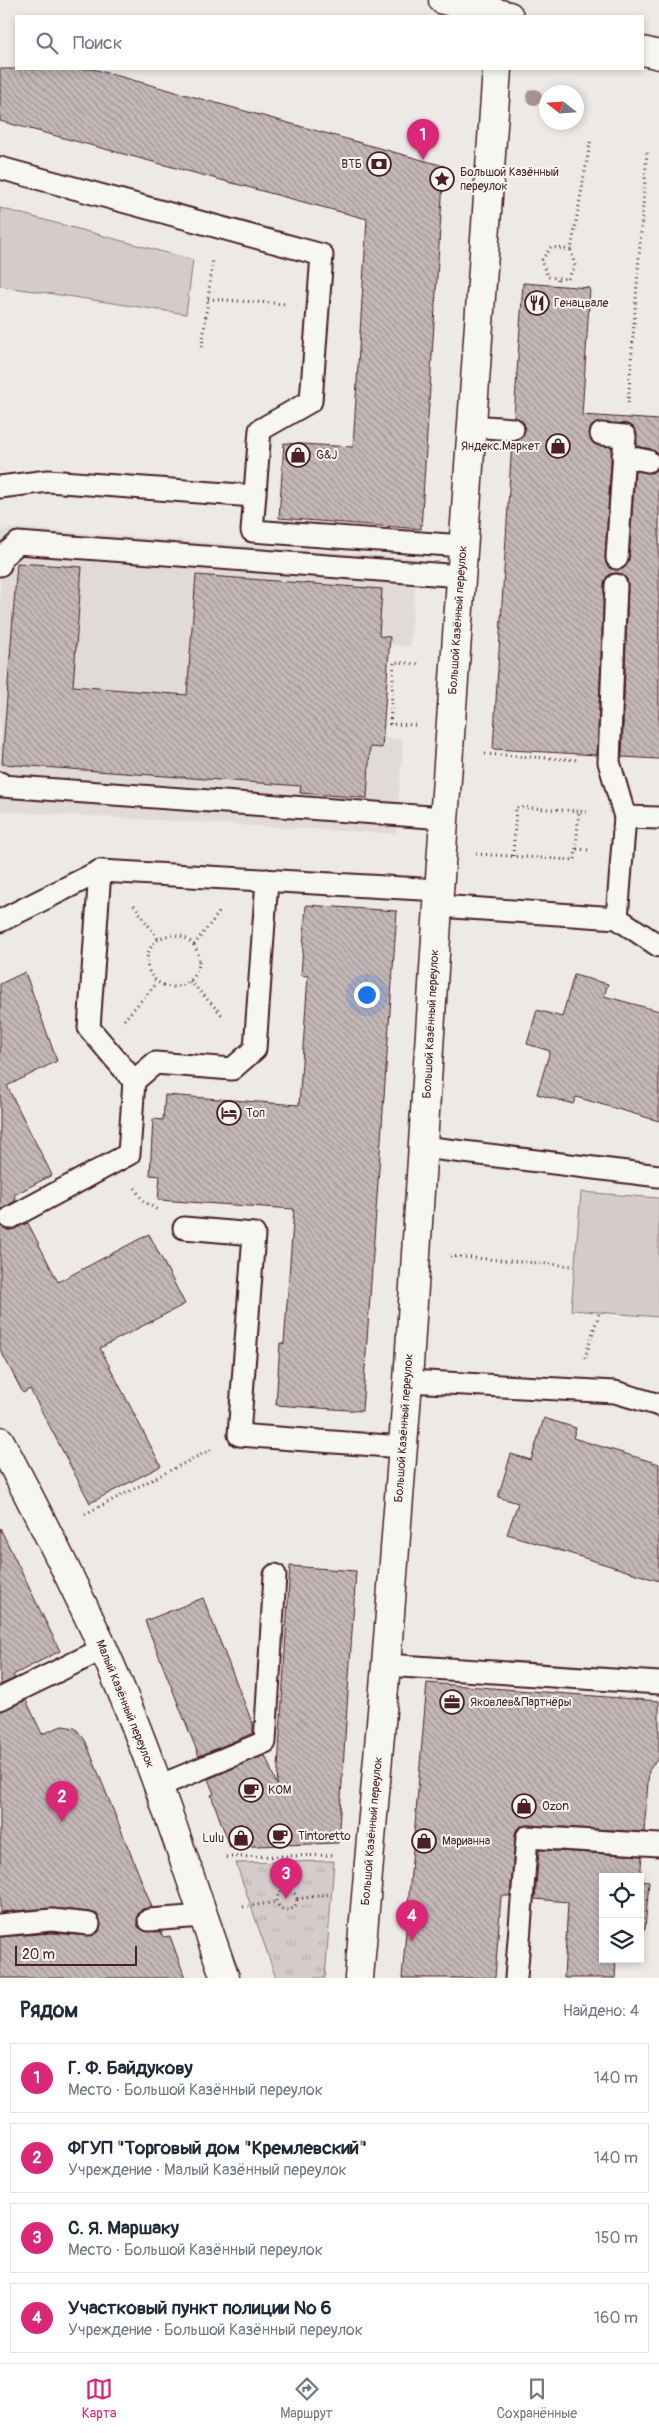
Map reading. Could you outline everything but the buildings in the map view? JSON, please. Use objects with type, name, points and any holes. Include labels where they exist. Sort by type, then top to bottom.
[{"type":"street","points":[[443,0],[499,15]]},
{"type":"street","points":[[644,51],[659,55]]},
{"type":"street","name":"Большой Казённый переулок","points":[[359,1978],[408,1381],[438,898],[497,70]]},
{"type":"street","name":"Малый Казённый переулок","points":[[0,1441],[47,1532],[103,1649],[159,1786],[225,1978]]},
{"type":"lane","points":[[0,168],[322,255],[311,401],[260,430],[252,531],[462,546]]},
{"type":"lane","points":[[471,426],[513,429]]},
{"type":"lane","points":[[601,434],[625,436],[617,558]]},
{"type":"lane","points":[[624,456],[648,461]]},
{"type":"lane","points":[[0,487],[48,480],[254,496]]},
{"type":"lane","points":[[0,565],[0,559],[18,543],[461,576]]},
{"type":"lane","points":[[616,585],[609,762],[624,813],[618,918]]},
{"type":"lane","points":[[0,783],[2,786],[444,818]]},
{"type":"lane","points":[[624,813],[659,818]]},
{"type":"lane","points":[[0,921],[100,871],[267,880],[618,918],[659,946]]},
{"type":"lane","points":[[10,1218],[128,1154],[134,1081],[89,1028],[100,871]]},
{"type":"lane","points":[[134,1081],[155,1064],[232,1069],[254,1049],[267,880]]},
{"type":"lane","points":[[423,1147],[659,1176]]},
{"type":"lane","points":[[184,1228],[254,1234],[239,1435],[402,1447]]},
{"type":"lane","points":[[408,1381],[615,1392],[659,1405]]},
{"type":"lane","points":[[159,1786],[265,1742],[275,1575]]},
{"type":"lane","points":[[0,1699],[103,1649]]},
{"type":"lane","points":[[386,1665],[659,1683]]},
{"type":"lane","points":[[516,1978],[527,1837],[659,1845]]},
{"type":"lane","points":[[149,1920],[203,1916]]},
{"type":"lane","points":[[0,1925],[52,1920],[89,1924]]},
{"type":"path","points":[[571,250],[551,247],[541,261],[548,277],[568,278],[575,266],[571,250],[591,138]]},
{"type":"path","points":[[627,406],[647,152]]},
{"type":"path","points":[[202,347],[212,263]]},
{"type":"path","points":[[557,286],[558,278]]},
{"type":"path","points":[[208,298],[272,303]]},
{"type":"path","points":[[415,725],[390,724],[392,692],[394,662],[419,664]]},
{"type":"path","points":[[386,692],[392,692]]},
{"type":"path","points":[[483,754],[609,762]]},
{"type":"path","points":[[514,856],[516,807],[624,813]]},
{"type":"path","points":[[476,854],[576,860],[579,811]]},
{"type":"path","points":[[167,935],[187,938],[194,945],[200,964],[196,974],[183,986],[174,988],[157,983],[150,975],[146,966],[147,956],[154,943],[167,935]]},
{"type":"path","points":[[190,981],[254,1049]]},
{"type":"path","points":[[102,1044],[157,983]]},
{"type":"path","points":[[120,1158],[142,1200],[184,1228]]},
{"type":"path","points":[[449,1256],[574,1266]]},
{"type":"path","points":[[576,1390],[599,1313]]},
{"type":"path","points":[[84,1514],[239,1435]]},
{"type":"path","points":[[226,1858],[341,1855]]},
{"type":"path","points":[[285,1890],[295,1894],[297,1899],[293,1909],[283,1910],[277,1902],[277,1896],[285,1890]]},
{"type":"path","points":[[297,1899],[338,1893]]},
{"type":"path","points":[[243,1907],[277,1902]]},
{"type":"shaded area","points":[[16,528],[417,558],[410,646],[389,645],[382,738],[403,740],[396,834],[0,811],[0,531]]},
{"type":"green space","points":[[0,208],[193,260],[186,314],[0,286]]},
{"type":"green space","points":[[581,1192],[659,1198],[659,1317],[571,1310]]},
{"type":"green space","points":[[334,1861],[325,1978],[276,1978],[236,1863]]},
{"type":"place","name":"Г. Ф. Байдукову","points":[[423,160]]},
{"type":"place","name":"ВТБ","points":[[379,164]]},
{"type":"place","name":"Большой Казённый переулок","points":[[442,179]]},
{"type":"place","name":"Генацвале","points":[[537,303]]},
{"type":"place","name":"Яндекс.Маркет","points":[[558,446]]},
{"type":"place","name":"G&J","points":[[298,455]]},
{"type":"place","name":"Топ","points":[[229,1113]]},
{"type":"place","name":"Яковлев&Партнёры","points":[[452,1702]]},
{"type":"place","name":"KOM","points":[[251,1790]]},
{"type":"place","name":"Ozon","points":[[524,1806]]},
{"type":"place","name":"ФГУП \"Торговый дом \"Кремлевский\"","points":[[62,1822]]},
{"type":"place","name":"Tintoretto","points":[[280,1836]]},
{"type":"place","name":"Lulu","points":[[241,1838]]},
{"type":"place","name":"Марианна","points":[[424,1841]]},
{"type":"place","name":"С. Я. Маршаку","points":[[286,1899]]},
{"type":"place","name":"Участковый пункт полиции № 6","points":[[412,1941]]}]
